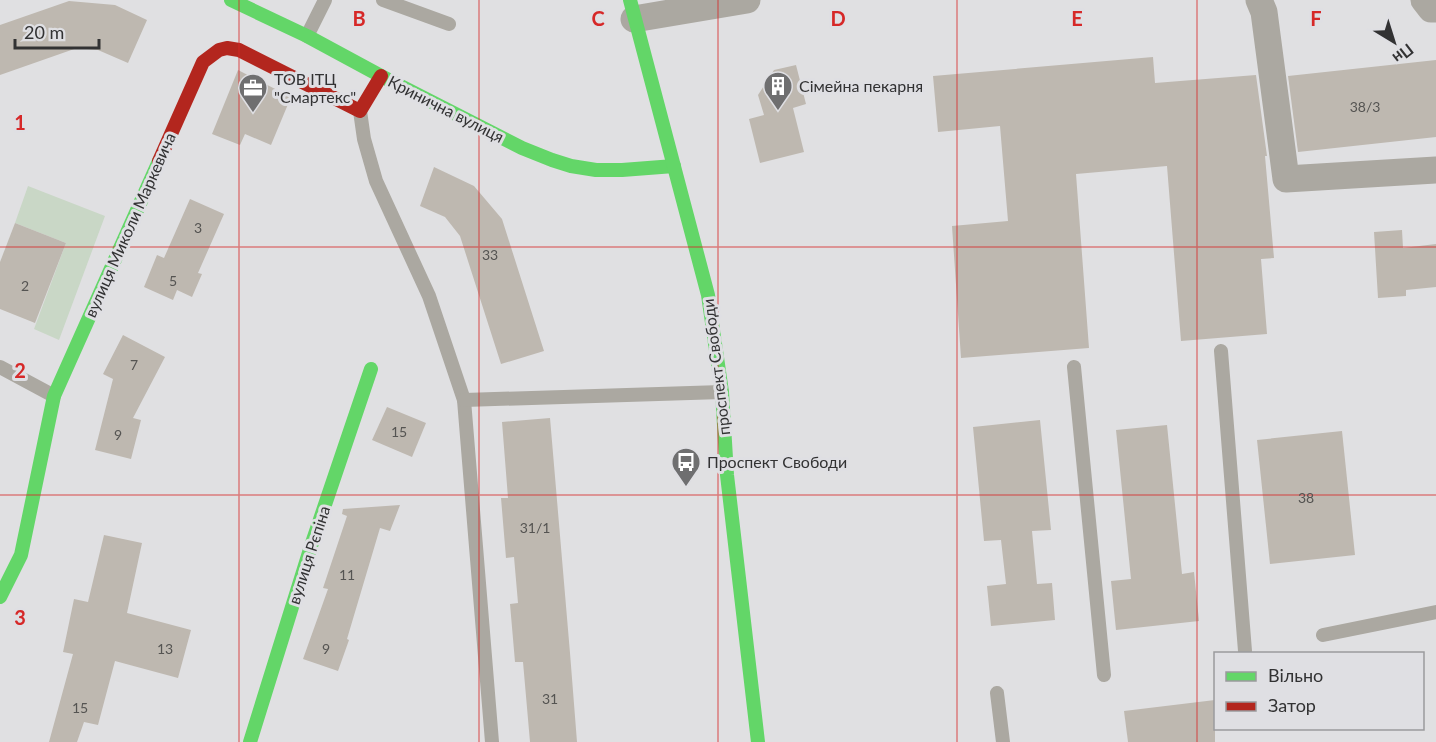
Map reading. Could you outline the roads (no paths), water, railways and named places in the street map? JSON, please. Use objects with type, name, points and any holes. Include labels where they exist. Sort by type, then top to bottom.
[{"type":"street","name":"Кринична вулиця","points":[[231,0],[307,36],[522,147],[571,166],[593,170],[632,170],[674,166]]},
{"type":"street","points":[[632,9],[747,0]]},
{"type":"street","points":[[1259,0],[1264,12],[1286,179],[1436,170]]},
{"type":"street","points":[[1424,0],[1431,9],[1436,9]]},
{"type":"street","name":"проспект Свободи","points":[[632,9],[708,295],[722,392],[726,474],[758,742]]},
{"type":"street","name":"вулиця Миколи Маркевича","points":[[0,597],[21,555],[54,396],[203,62],[214,51],[226,47],[239,50],[360,111]]},
{"type":"street","points":[[360,111],[381,76]]},
{"type":"street","name":"вулиця Рєпіна","points":[[250,742],[311,546],[371,369]]},
{"type":"lane","points":[[307,36],[325,0]]},
{"type":"lane","points":[[383,0],[449,24]]},
{"type":"lane","points":[[360,111],[364,138],[376,181],[429,296],[464,400],[492,742]]},
{"type":"lane","points":[[1221,351],[1245,651]]},
{"type":"lane","points":[[0,367],[54,396]]},
{"type":"lane","points":[[1074,367],[1104,675]]},
{"type":"lane","points":[[464,400],[722,392]]},
{"type":"lane","points":[[1323,635],[1436,612]]},
{"type":"lane","points":[[997,693],[1003,742]]},
{"type":"place","name":"Сімейна пекарня","points":[[778,112]]},
{"type":"place","name":"ТОВ ІТЦ \"Смартекс\"","points":[[253,114]]},
{"type":"place","name":"Проспект Свободи","points":[[686,488]]}]
